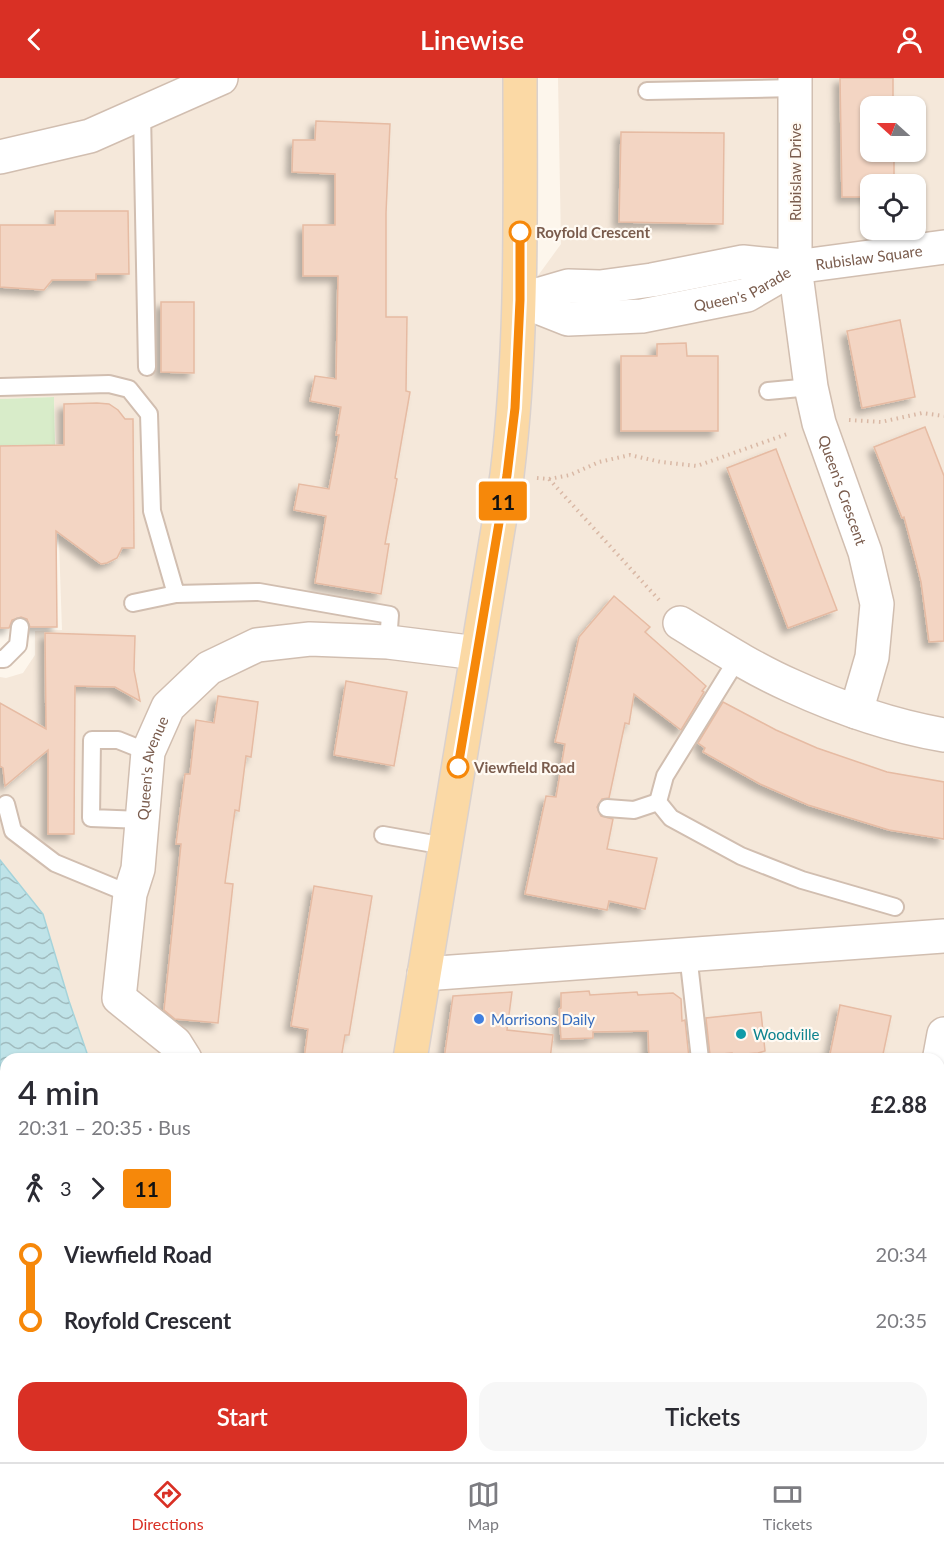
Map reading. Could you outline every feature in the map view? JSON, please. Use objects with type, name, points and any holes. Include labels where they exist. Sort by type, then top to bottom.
[{"type":"main road","points":[[411,1053],[507,475],[515,408],[520,300],[520,78]]},
{"type":"street","points":[[0,157],[90,136],[221,78]]},
{"type":"street","name":"Rubislaw Drive","points":[[795,83],[795,267]]},
{"type":"street","name":"Rubislaw Square","points":[[795,267],[944,247]]},
{"type":"street","name":"Queen's Parade","points":[[520,300],[568,319],[642,316],[747,295],[795,267]]},
{"type":"street","name":"Queen's Crescent","points":[[795,267],[811,387],[819,423],[866,552],[877,604],[872,657],[856,712]]},
{"type":"street","points":[[680,623],[738,658],[791,686],[856,712],[906,728],[944,735]]},
{"type":"street","name":"Queen's Avenue","points":[[181,1053],[175,1043],[119,998],[130,894],[138,869],[148,752],[168,707],[209,668],[257,645],[310,639],[388,642],[477,653]]},
{"type":"street","points":[[424,974],[944,936]]},
{"type":"street","points":[[940,1053],[944,1034]]},
{"type":"lane","points":[[647,91],[795,83]]},
{"type":"lane","points":[[142,113],[147,367]]},
{"type":"lane","points":[[0,387],[109,384],[129,389],[149,414],[152,511],[176,594]]},
{"type":"lane","points":[[768,391],[811,387]]},
{"type":"lane","points":[[133,603],[176,594],[259,592],[390,615],[388,642]]},
{"type":"lane","points":[[0,659],[4,659],[18,645],[20,627]]},
{"type":"lane","points":[[658,802],[665,776],[738,658]]},
{"type":"lane","points":[[142,820],[92,818],[92,740],[118,740],[148,752]]},
{"type":"lane","points":[[607,808],[634,810],[658,802]]},
{"type":"lane","points":[[658,802],[671,818],[741,856],[802,880],[895,907]]},
{"type":"lane","points":[[6,804],[13,831],[55,863],[130,894]]},
{"type":"lane","points":[[383,835],[445,846]]},
{"type":"lane","points":[[688,954],[699,1053]]},
{"type":"path","points":[[507,475],[549,479],[570,475],[599,462],[630,455],[661,462],[697,466],[836,419],[881,422],[921,413],[944,416]]},
{"type":"path","points":[[549,479],[680,623]]},
{"type":"shaded area","points":[[0,78],[520,78],[521,299],[561,244],[558,78],[944,78],[944,1053],[87,1053],[43,914],[0,860],[0,677],[6,678],[23,673],[35,655],[35,631],[62,630],[54,397],[0,399]]},
{"type":"green space","points":[[54,397],[55,445],[0,446],[0,399]]},
{"type":"water","points":[[0,860],[43,914],[87,1053],[0,1053]]},
{"type":"building","points":[[840,78],[893,78],[893,96],[860,96],[860,162],[894,162],[894,174],[860,174],[860,197],[842,197]]},
{"type":"building","points":[[316,121],[390,124],[386,213],[386,317],[407,317],[406,391],[410,392],[385,544],[389,544],[381,594],[315,583],[326,516],[294,510],[299,484],[329,489],[339,435],[336,435],[341,407],[310,401],[315,376],[336,379],[338,276],[303,276],[303,225],[335,225],[335,174],[292,172],[293,140],[315,140]]},
{"type":"building","points":[[621,132],[724,133],[723,224],[619,222]]},
{"type":"building","points":[[55,211],[128,211],[129,274],[96,274],[96,280],[52,280],[44,290],[0,287],[0,225],[55,225]]},
{"type":"building","points":[[161,302],[194,302],[194,373],[161,372]]},
{"type":"building","points":[[900,320],[915,397],[862,408],[847,331]]},
{"type":"building","points":[[686,343],[687,356],[718,356],[718,431],[621,431],[621,356],[657,356],[657,344]]},
{"type":"building","points":[[64,404],[109,404],[125,419],[133,419],[134,548],[122,548],[117,558],[101,564],[56,531],[57,627],[30,627],[27,619],[21,617],[12,620],[9,628],[0,628],[0,446],[64,445]]},
{"type":"building","points":[[925,427],[944,476],[944,641],[929,642],[921,582],[904,517],[902,518],[874,447]]},
{"type":"building","points":[[776,449],[837,610],[788,628],[727,468]]},
{"type":"building","points":[[614,596],[650,627],[645,632],[706,686],[681,730],[634,694],[629,724],[625,723],[609,798],[602,799],[597,807],[601,816],[613,819],[607,849],[657,858],[645,909],[609,901],[607,910],[525,894],[546,796],[556,797],[565,744],[555,742],[579,637]]},
{"type":"building","points":[[45,633],[135,636],[134,670],[140,701],[115,687],[75,686],[74,834],[48,834],[48,750],[5,786],[3,768],[0,766],[0,703],[46,729]]},
{"type":"building","points":[[346,681],[407,692],[394,766],[334,755]]},
{"type":"building","points":[[218,696],[258,702],[251,757],[246,756],[239,811],[235,810],[225,883],[233,884],[218,1023],[175,1019],[164,1010],[181,844],[176,844],[185,774],[190,774],[196,720],[214,723]]},
{"type":"building","points":[[723,702],[776,730],[817,748],[887,772],[944,782],[944,839],[889,830],[808,805],[760,784],[703,752],[705,748],[698,743]]},
{"type":"building","points":[[314,886],[372,896],[349,1035],[345,1035],[342,1053],[305,1053],[308,1029],[291,1026]]},
{"type":"building","points":[[589,991],[590,995],[637,992],[638,995],[673,993],[681,999],[682,1021],[685,1020],[688,1053],[649,1053],[648,1031],[593,1032],[593,1038],[561,1039],[559,1009],[561,1008],[561,993]]},
{"type":"building","name":"Morrisons Daily","points":[[512,992],[507,1030],[553,1035],[551,1053],[445,1053],[453,996]]},
{"type":"building","points":[[840,1005],[891,1016],[883,1053],[830,1053]]},
{"type":"building","name":"Woodville","points":[[761,1012],[765,1051],[710,1053],[706,1018]]},
{"type":"bus line","name":"11","points":[[458,767],[507,475],[515,408],[520,300],[520,232]]},
{"type":"place","name":"Royfold Crescent","points":[[520,232]]},
{"type":"place","name":"Viewfield Road","points":[[458,767]]},
{"type":"place","name":"Morrisons Daily","points":[[479,1019]]},
{"type":"place","name":"Woodville","points":[[741,1034]]}]
